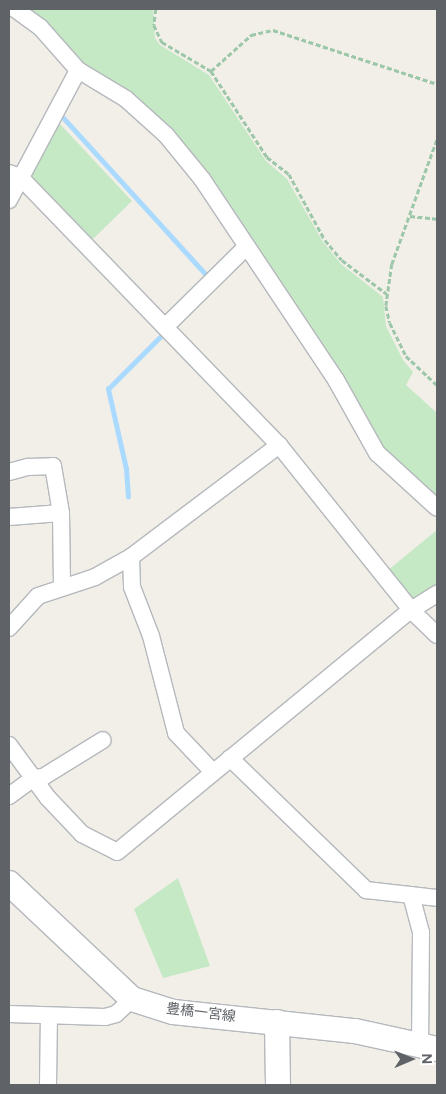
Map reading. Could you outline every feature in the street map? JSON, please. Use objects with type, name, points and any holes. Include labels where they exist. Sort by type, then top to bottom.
[{"type":"main road","name":"豊橋一宮線","points":[[9,883],[132,999],[173,1012],[277,1022],[428,1046]]},
{"type":"main road","points":[[277,1022],[278,1085]]},
{"type":"street","points":[[15,9],[40,28],[78,70],[126,99],[166,135],[202,179],[336,380],[377,453],[437,508]]},
{"type":"street","points":[[9,200],[14,175],[78,70]]},
{"type":"street","points":[[14,175],[165,327],[279,446],[411,610],[437,635]]},
{"type":"street","points":[[165,327],[247,246]]},
{"type":"street","points":[[9,628],[38,596],[62,585],[95,577],[131,557],[279,446]]},
{"type":"street","points":[[9,472],[28,467],[53,466],[61,513],[62,585]]},
{"type":"street","points":[[9,517],[61,513]]},
{"type":"street","points":[[131,557],[132,587],[151,636],[176,733],[212,771]]},
{"type":"street","points":[[9,745],[48,798],[82,834],[117,852],[212,771],[411,610],[437,594]]},
{"type":"street","points":[[9,796],[34,778],[43,777],[103,740]]},
{"type":"street","points":[[230,758],[366,890],[437,898]]},
{"type":"street","points":[[411,896],[422,932],[428,1046]]},
{"type":"street","points":[[9,1014],[105,1017],[116,1014],[132,999]]},
{"type":"street","points":[[48,1085],[49,1016]]},
{"type":"path","points":[[156,9],[154,24],[162,42],[211,71],[267,157],[289,174],[326,240],[342,260],[387,294]]},
{"type":"path","points":[[211,71],[251,35],[273,30],[437,84]]},
{"type":"path","points":[[437,140],[392,264],[387,294],[390,323],[406,356],[437,385]]},
{"type":"path","points":[[410,216],[437,219]]},
{"type":"green space","points":[[25,9],[153,10],[155,38],[160,45],[209,75],[266,161],[287,179],[323,242],[341,264],[383,297],[386,326],[403,360],[413,372],[406,385],[437,413],[437,499],[389,456],[377,440],[208,176],[82,66]]},
{"type":"green space","points":[[59,123],[132,201],[92,240],[29,176]]},
{"type":"green space","points":[[437,530],[437,585],[412,601],[387,571]]},
{"type":"green space","points":[[178,878],[210,966],[163,978],[134,909]]},
{"type":"waterway","points":[[61,115],[205,273]]},
{"type":"waterway","points":[[128,497],[126,469],[108,389],[165,332]]}]
